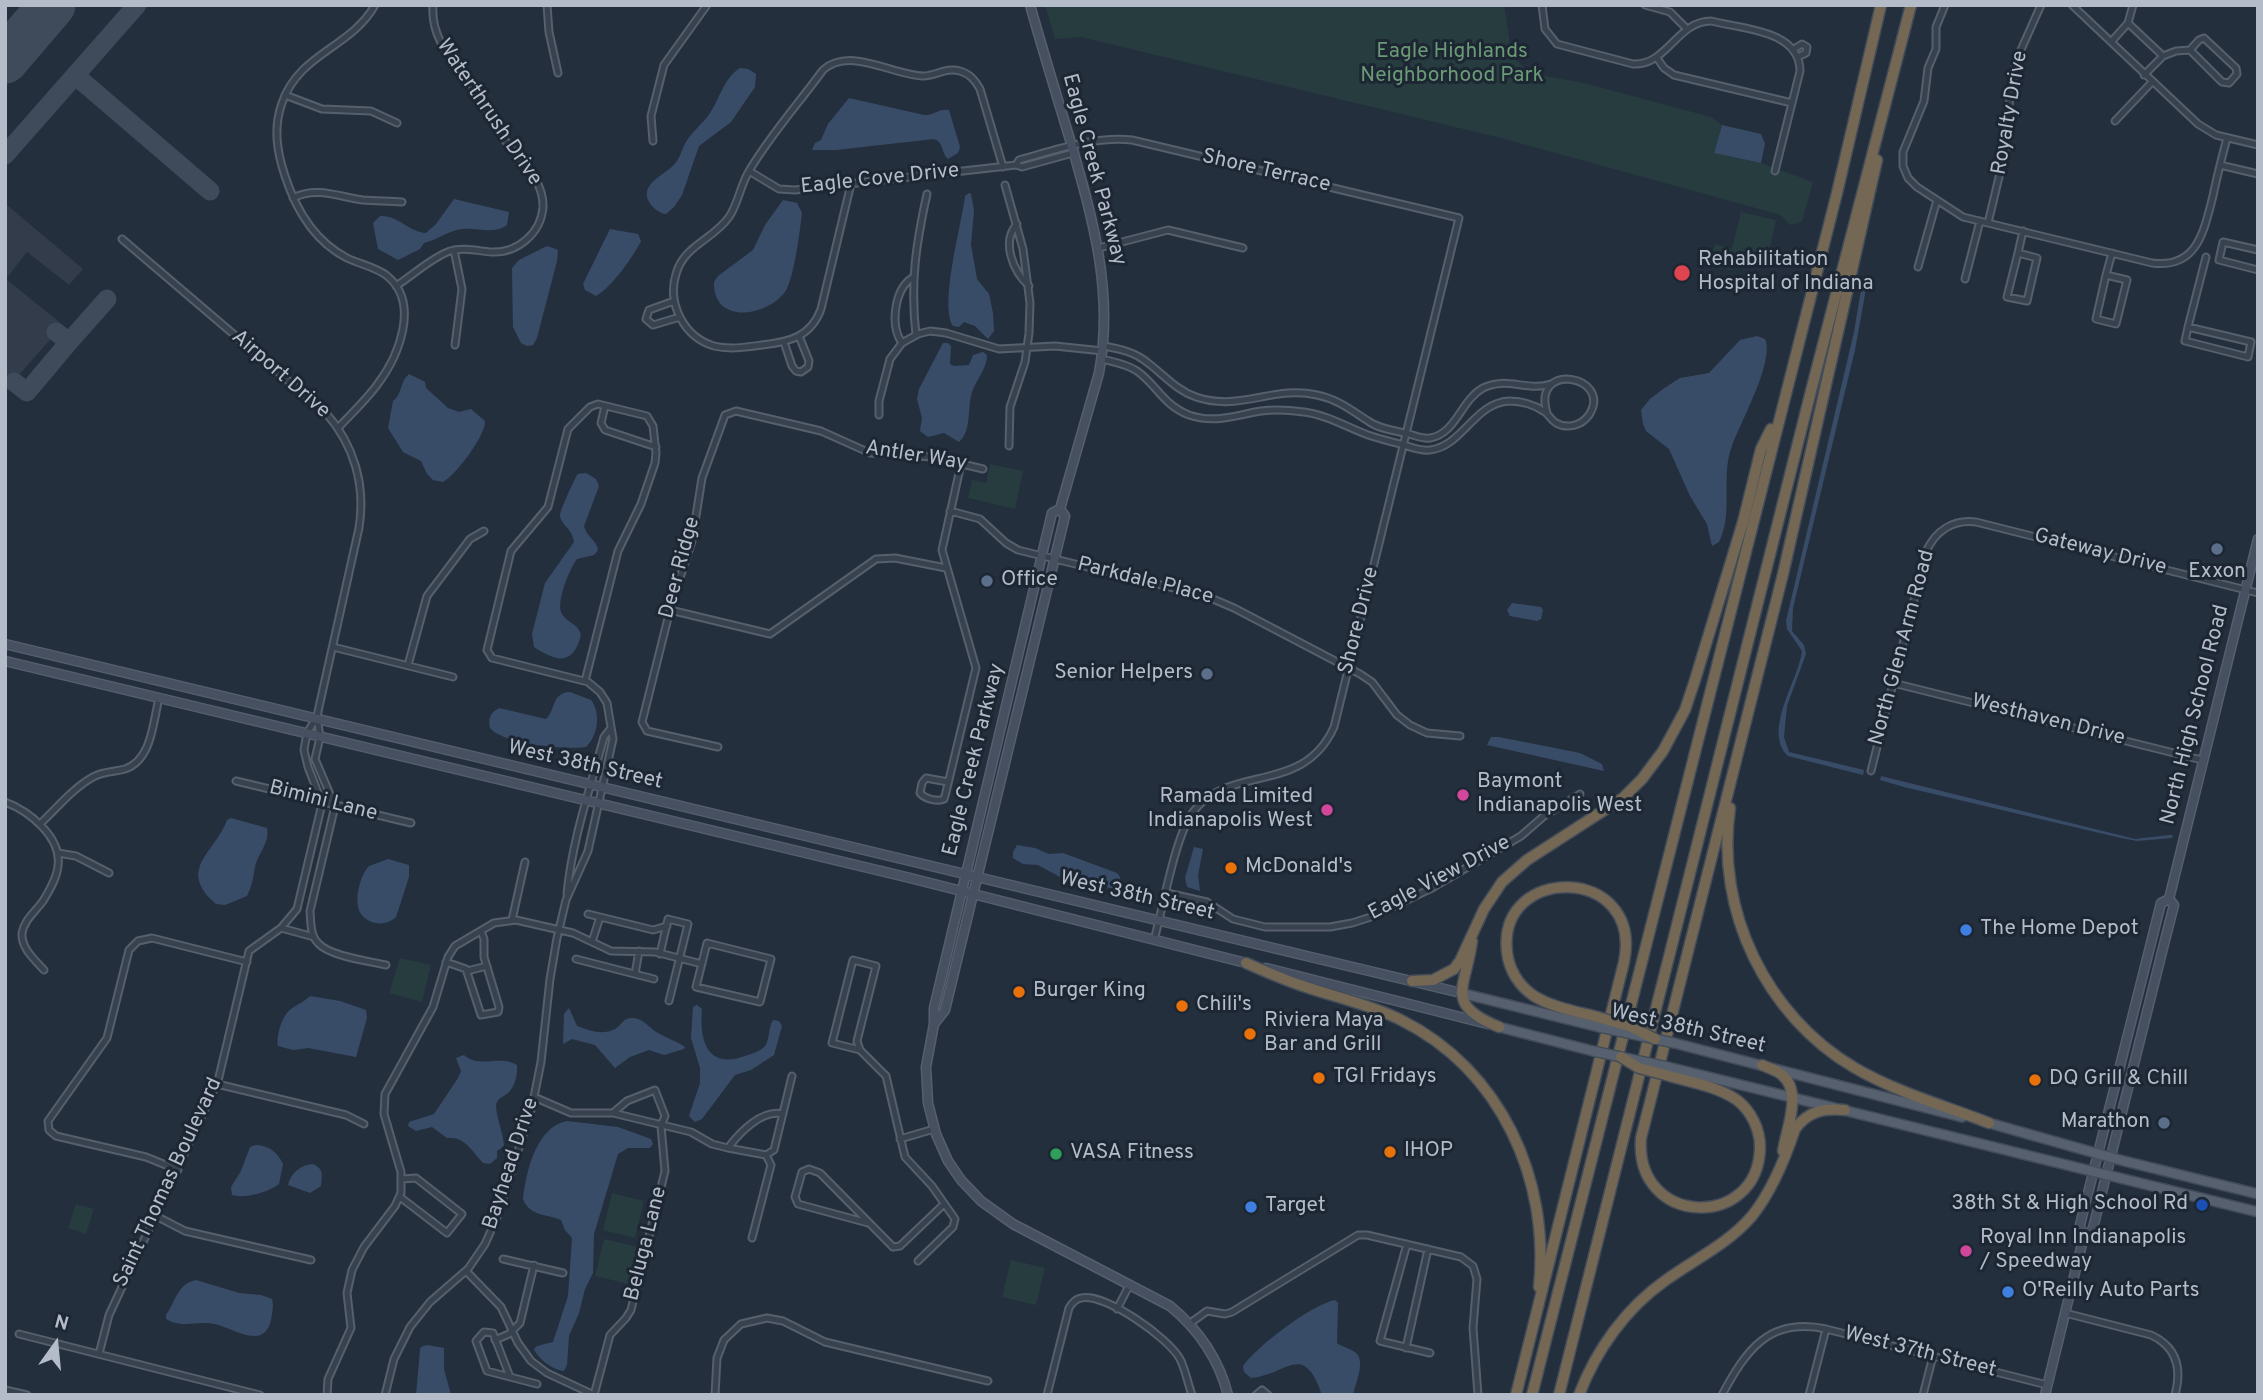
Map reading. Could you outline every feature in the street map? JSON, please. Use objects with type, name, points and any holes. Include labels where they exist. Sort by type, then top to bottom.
[{"type":"highway","points":[[1532,1395],[1837,193],[1881,5]]},
{"type":"highway","points":[[1559,1395],[1811,391],[1911,5]]},
{"type":"highway","points":[[1621,1057],[1639,1068],[1667,1071],[1719,1091],[1733,1098],[1746,1110],[1756,1125],[1760,1149],[1755,1172],[1741,1191],[1710,1208],[1692,1208],[1664,1196],[1648,1178],[1641,1162],[1642,1132],[1738,756],[1786,561],[1875,178],[1883,118]]},
{"type":"highway","points":[[1412,981],[1433,980],[1449,973],[1460,961],[1484,909],[1509,875],[1537,853],[1623,798],[1642,779],[1670,741],[1685,710],[1700,664],[1743,522],[1761,449],[1782,404]]},
{"type":"highway","points":[[1738,756],[1728,836],[1731,889],[1753,956],[1774,992],[1799,1024],[1855,1069],[1989,1123]]},
{"type":"highway","points":[[1516,1395],[1532,1328],[1625,962],[1627,944],[1624,927],[1612,906],[1598,894],[1581,887],[1558,886],[1541,892],[1522,906],[1510,926],[1506,950],[1513,973],[1523,988],[1540,999],[1600,1023],[1632,1027],[1655,1039]]},
{"type":"highway","points":[[1474,930],[1461,993],[1463,1002],[1468,1010],[1483,1021],[1499,1027]]},
{"type":"highway","points":[[1246,963],[1301,986],[1379,1010],[1405,1022],[1448,1051],[1485,1088],[1517,1140],[1536,1197],[1541,1250],[1539,1287],[1532,1328]]},
{"type":"highway","points":[[1762,1065],[1785,1077],[1792,1097],[1782,1162]]},
{"type":"highway","points":[[1579,1395],[1601,1351],[1628,1314],[1654,1289],[1722,1244],[1746,1223],[1766,1197],[1795,1129],[1801,1122],[1818,1110],[1844,1110]]},
{"type":"main road","name":"Eagle Creek Parkway","points":[[1030,5],[1099,248],[1105,302],[1103,352],[1060,509],[1052,513],[961,891],[934,1009],[926,1067],[928,1103],[934,1129],[945,1155],[969,1190],[1013,1224],[1170,1306],[1189,1324],[1211,1354],[1228,1395]]},
{"type":"main road","name":"Eagle Creek Parkway","points":[[934,1024],[944,1010],[978,878],[1065,516],[1060,509]]},
{"type":"main road","name":"North High School Road","points":[[2169,899],[2258,539]]},
{"type":"main road","name":"West 38th Street","points":[[5,644],[1461,993],[1600,1023]]},
{"type":"main road","name":"West 38th Street","points":[[5,661],[961,891],[1621,1057]]},
{"type":"main road","name":"North High School Road","points":[[2045,1395],[2082,1244],[2080,1225],[2093,1171],[2161,903],[2169,899]]},
{"type":"main road","name":"North High School Road","points":[[2082,1244],[2093,1228],[2174,905],[2169,899]]},
{"type":"main road","name":"West 38th Street","points":[[1655,1039],[2258,1194]]},
{"type":"main road","name":"West 38th Street","points":[[1667,1071],[1792,1097],[2258,1212]]},
{"type":"street","points":[[338,428],[373,391],[390,363],[405,317],[403,301],[397,286],[380,271],[351,259],[326,243],[306,222],[293,198],[281,164],[277,141],[278,118],[285,96],[303,68],[354,31],[375,5]]},
{"type":"street","name":"Waterthrush Drive","points":[[433,5],[434,28],[441,46],[476,91],[505,142],[531,173],[539,186],[542,199],[538,225],[531,236],[518,246],[499,252],[454,250]]},
{"type":"street","points":[[547,5],[549,32],[558,73]]},
{"type":"street","points":[[653,141],[650,121],[664,65],[707,5]]},
{"type":"street","points":[[1542,5],[1545,29],[1557,44],[1633,64],[1644,64],[1657,58],[1697,23],[1711,21],[1779,38],[1794,49],[1800,67],[1775,171]]},
{"type":"street","points":[[1645,5],[1670,12],[1687,29]]},
{"type":"street","points":[[1945,5],[1936,27],[1936,51],[1928,68],[1924,101],[1903,156],[1908,178],[1917,187],[1960,215],[2158,264],[2180,259],[2196,246],[2203,233],[2227,138]]},
{"type":"street","name":"Royalty Drive","points":[[1988,223],[2005,152],[2016,61],[2041,5]]},
{"type":"street","points":[[2072,5],[2205,130],[2258,145]]},
{"type":"street","points":[[2111,42],[2128,23],[2133,5]]},
{"type":"street","points":[[2128,23],[2163,56]]},
{"type":"street","points":[[2144,75],[2163,56],[2190,50],[2204,38],[2236,68],[2237,74],[2229,83],[2224,83],[2190,50]]},
{"type":"street","points":[[1794,49],[1802,44],[1807,47],[1806,53],[1798,57]]},
{"type":"street","points":[[1657,58],[1664,68],[1674,75],[1792,103]]},
{"type":"street","points":[[851,184],[821,309],[811,327],[800,336],[784,342],[737,348],[717,346],[693,334],[680,317],[674,301],[674,280],[681,261],[691,248],[728,219],[748,172],[823,70],[830,65],[841,61],[854,61],[921,76],[945,70],[964,72],[980,89],[1003,167]]},
{"type":"street","points":[[2115,121],[2152,82]]},
{"type":"street","points":[[285,96],[322,109],[372,111],[397,123]]},
{"type":"street","name":"Shore Terrace","points":[[1072,150],[1110,139],[1135,140],[1459,218]]},
{"type":"street","name":"Eagle Cove Drive","points":[[748,172],[775,187],[787,190],[1003,167],[1016,165],[1019,160],[1072,150]]},
{"type":"street","points":[[2220,165],[2258,174]]},
{"type":"street","points":[[1004,185],[1017,224],[1030,287],[1028,346],[1022,376],[1010,407],[1009,446]]},
{"type":"street","points":[[293,198],[320,192],[360,200],[402,202]]},
{"type":"street","points":[[916,335],[912,278],[927,194]]},
{"type":"street","points":[[1918,268],[1937,200]]},
{"type":"street","name":"Shore Drive","points":[[1154,940],[1182,833],[1196,808],[1208,797],[1222,790],[1287,772],[1314,756],[1334,727],[1459,218]]},
{"type":"street","points":[[1965,279],[1980,221]]},
{"type":"street","points":[[1017,224],[1009,237],[1014,267],[1019,277],[1030,287]]},
{"type":"street","points":[[1099,248],[1168,230],[1243,248]]},
{"type":"street","points":[[2018,253],[2037,258],[2026,301],[2007,296],[2023,231]]},
{"type":"street","name":"Airport Drive","points":[[122,239],[317,405],[338,428],[355,461],[362,501],[359,528],[317,717]]},
{"type":"street","points":[[2219,260],[2223,242],[2258,250]]},
{"type":"street","points":[[2196,246],[2206,257],[2258,270]]},
{"type":"street","points":[[397,286],[440,256],[454,250],[462,289],[455,345]]},
{"type":"street","points":[[2106,275],[2127,280],[2116,324],[2095,319],[2106,275],[2112,253]]},
{"type":"street","points":[[2188,327],[2251,342],[2248,357],[2185,341],[2188,327],[2206,257]]},
{"type":"street","points":[[902,343],[895,321],[903,286],[912,278]]},
{"type":"street","points":[[674,301],[650,309],[646,319],[653,325],[680,317]]},
{"type":"street","points":[[879,415],[879,401],[888,364],[902,343],[928,331],[946,332],[999,349],[1073,346],[1140,357],[1174,386],[1198,398],[1235,403],[1281,393],[1316,395],[1342,404],[1375,425],[1424,438],[1441,435],[1472,397],[1490,385],[1510,382],[1534,387],[1566,378],[1581,382],[1591,393],[1592,406],[1587,418],[1574,426],[1559,425],[1547,413],[1521,402],[1500,403],[1480,413],[1441,447],[1425,450],[1368,435],[1330,418],[1304,412],[1262,411],[1217,420],[1191,416],[1166,402],[1136,370],[1103,352]]},
{"type":"street","points":[[784,342],[792,367],[801,372],[809,364],[800,336]]},
{"type":"street","points":[[1547,413],[1545,396],[1555,382]]},
{"type":"street","points":[[585,681],[618,551],[641,504],[655,461],[653,426],[647,416],[605,406],[591,406],[568,429],[548,507],[511,551],[487,647],[492,658],[585,681],[595,687],[607,703],[611,728]]},
{"type":"street","points":[[605,406],[601,423],[605,430],[656,447]]},
{"type":"street","name":"Antler Way","points":[[729,412],[736,411],[821,431],[870,453],[933,457],[983,469]]},
{"type":"street","name":"Deer Ridge","points":[[718,747],[647,731],[642,720],[670,610],[692,541],[702,478],[724,418],[729,412]]},
{"type":"street","points":[[948,782],[926,778],[920,793],[925,797],[941,800],[945,796],[976,668],[942,550],[961,464]]},
{"type":"street","name":"Parkdale Place","points":[[950,510],[977,517],[1010,546],[1219,601],[1372,682],[1397,715],[1410,725],[1427,733],[1460,736]]},
{"type":"street","name":"Gateway Drive","points":[[1943,530],[1957,523],[1976,522],[2258,593]]},
{"type":"street","name":"North Glen Arm Road","points":[[1871,771],[1926,552],[1934,538],[1943,530]]},
{"type":"street","points":[[408,666],[428,596],[470,539],[484,531]]},
{"type":"street","points":[[670,610],[770,634],[876,559],[895,558],[946,568]]},
{"type":"street","points":[[333,646],[453,677]]},
{"type":"street","name":"Westhaven Drive","points":[[1893,683],[2202,760]]},
{"type":"street","points":[[40,824],[90,779],[103,773],[125,769],[141,759],[159,698]]},
{"type":"street","points":[[317,717],[307,733],[304,750],[307,767],[322,803]]},
{"type":"street","points":[[317,717],[320,737],[315,759],[335,806],[310,911],[314,937],[330,951],[386,965]]},
{"type":"street","name":"Bayhead Drive","points":[[384,1395],[396,1353],[414,1321],[430,1302],[466,1271],[482,1250],[495,1224],[534,1097],[552,963],[566,900],[569,870],[604,737],[611,728]]},
{"type":"street","name":"Bayhead Drive","points":[[566,900],[588,851],[613,740],[611,728]]},
{"type":"street","name":"Bimini Lane","points":[[236,781],[411,823]]},
{"type":"street","name":"Eagle View Drive","points":[[1167,893],[1207,902],[1233,919],[1265,927],[1330,927],[1352,923],[1374,916],[1430,889],[1522,835],[1541,818],[1580,794]]},
{"type":"street","points":[[5,802],[22,810],[40,824],[58,853],[58,868],[51,886],[23,930],[25,948],[44,970]]},
{"type":"street","name":"Saint Thomas Boulevard","points":[[99,1354],[108,1315],[217,1084],[249,951],[281,928],[297,909],[322,803]]},
{"type":"street","points":[[58,853],[76,856],[109,873]]},
{"type":"street","points":[[512,920],[525,862]]},
{"type":"street","points":[[297,909],[310,911]]},
{"type":"street","points":[[588,914],[653,930],[667,926]]},
{"type":"street","points":[[592,942],[600,917]]},
{"type":"street","points":[[660,954],[668,919],[688,924],[669,1001]]},
{"type":"street","points":[[327,1395],[328,1379],[351,1328],[346,1293],[353,1267],[400,1197],[402,1179],[384,1114],[384,1097],[433,1007],[446,962],[456,945],[495,923],[512,920],[559,929],[611,951],[660,954],[702,964]]},
{"type":"street","points":[[281,928],[314,937]]},
{"type":"street","points":[[446,962],[463,967],[467,971],[480,1013],[484,1016],[498,1012],[500,1009],[483,954],[484,939],[481,930]]},
{"type":"street","points":[[178,1170],[146,1157],[56,1136],[48,1129],[49,1118],[107,1038],[130,950],[138,941],[155,939],[247,962]]},
{"type":"street","points":[[707,943],[771,958],[760,1002],[696,987],[702,964],[707,943]]},
{"type":"street","points":[[635,974],[639,951]]},
{"type":"street","points":[[576,960],[654,979]]},
{"type":"street","points":[[860,1050],[832,1044],[853,960],[876,966],[857,1041],[860,1050],[886,1076],[905,1157],[955,1216],[954,1225],[918,1261]]},
{"type":"street","points":[[467,971],[487,966]]},
{"type":"street","points":[[534,1097],[571,1113],[613,1113],[694,1133],[712,1144],[766,1155],[774,1150],[792,1076]]},
{"type":"street","points":[[217,1084],[346,1115],[364,1124]]},
{"type":"street","name":"Beluga Lane","points":[[594,1395],[610,1335],[630,1313],[665,1171],[661,1126],[665,1116],[655,1090],[627,1101],[613,1113]]},
{"type":"street","points":[[728,1147],[765,1115],[778,1112],[783,1114]]},
{"type":"street","points":[[900,1139],[934,1129]]},
{"type":"street","points":[[752,1238],[771,1165],[766,1155]]},
{"type":"street","points":[[868,1223],[802,1207],[795,1197],[804,1170],[817,1172],[868,1223],[887,1244],[891,1246],[899,1246],[944,1204]]},
{"type":"street","points":[[400,1197],[447,1233],[462,1214],[416,1178],[402,1179]]},
{"type":"street","points":[[156,1216],[185,1231],[311,1260]]},
{"type":"street","points":[[1189,1324],[1207,1311],[1222,1314],[1232,1312],[1358,1235],[1461,1257],[1473,1266],[1477,1279],[1473,1328],[1478,1395]]},
{"type":"street","points":[[1407,1244],[1380,1341],[1430,1353]]},
{"type":"street","points":[[1406,1348],[1428,1249]]},
{"type":"street","points":[[503,1259],[563,1273]]},
{"type":"street","points":[[495,1340],[512,1331],[520,1323],[534,1265]]},
{"type":"street","points":[[466,1271],[497,1302],[523,1351],[536,1365],[594,1395]]},
{"type":"street","points":[[1117,1309],[1130,1284]]},
{"type":"street","points":[[1047,1395],[1069,1310],[1073,1303],[1081,1298],[1090,1297],[1150,1328],[1174,1351],[1181,1360],[1192,1395]]},
{"type":"street","points":[[2065,1313],[2151,1335],[2162,1341],[2172,1350],[2177,1362],[2179,1378],[2175,1395]]},
{"type":"street","points":[[715,1395],[717,1358],[723,1343],[741,1324],[760,1318],[783,1321],[825,1342],[988,1381]]},
{"type":"street","name":"West 37th Street","points":[[1722,1395],[1749,1350],[1772,1333],[1809,1326],[2047,1385]]},
{"type":"street","points":[[1809,1395],[1826,1329]]},
{"type":"street","points":[[510,1377],[493,1333],[484,1332],[476,1341],[487,1371],[510,1377],[537,1384]]},
{"type":"street","points":[[19,1334],[260,1395]]},
{"type":"street","points":[[1923,1395],[1933,1356]]},
{"type":"street","points":[[5,1390],[27,1395]]},
{"type":"street","points":[[1256,1395],[1264,1390],[1268,1395]]},
{"type":"shaded area","points":[[7,205],[83,269],[69,285],[27,252],[6,279],[63,325],[5,391],[5,208]]},
{"type":"green space","name":"Eagle Highlands Neighborhood Park","points":[[1045,5],[1504,5],[1512,55],[1534,74],[1584,83],[1711,117],[1722,125],[1714,153],[1761,163],[1813,182],[1802,222],[1790,225],[1781,215],[1501,138],[1081,37],[1055,39]]},
{"type":"green space","points":[[1741,212],[1776,220],[1767,262],[1736,254],[1731,270],[1718,267],[1716,258],[1711,257],[1715,244],[1732,249]]},
{"type":"green space","points":[[990,464],[1023,471],[1015,509],[968,498],[972,480],[986,483]]},
{"type":"green space","points":[[400,958],[431,965],[422,1002],[389,993]]},
{"type":"green space","points":[[612,1193],[644,1201],[635,1238],[603,1230]]},
{"type":"green space","points":[[76,1204],[94,1209],[86,1234],[68,1228]]},
{"type":"green space","points":[[604,1239],[638,1247],[629,1284],[595,1276]]},
{"type":"green space","points":[[1011,1260],[1045,1268],[1036,1305],[1002,1297]]},
{"type":"water","points":[[740,68],[756,74],[755,87],[731,122],[699,146],[682,195],[674,207],[666,214],[659,212],[648,200],[649,187],[677,161],[688,138],[710,113],[730,77]]},
{"type":"water","points":[[849,98],[924,115],[949,110],[960,147],[958,153],[948,159],[934,139],[836,150],[812,150]]},
{"type":"water","points":[[1722,125],[1761,134],[1765,144],[1761,163],[1714,153]]},
{"type":"water","points":[[969,193],[974,210],[971,245],[977,279],[989,294],[993,313],[994,331],[988,339],[975,326],[964,322],[959,327],[953,326],[949,315],[953,263],[965,196]]},
{"type":"water","points":[[454,199],[509,212],[507,225],[497,230],[453,231],[424,243],[420,249],[398,260],[378,249],[373,223],[380,216],[392,218],[426,233]]},
{"type":"water","points":[[783,200],[797,203],[802,213],[788,286],[776,301],[766,307],[754,311],[731,311],[722,305],[716,296],[714,282],[718,276],[753,250],[765,225]]},
{"type":"water","points":[[610,229],[638,234],[641,241],[622,271],[596,296],[585,290],[583,284]]},
{"type":"water","points":[[547,246],[558,250],[557,261],[537,338],[533,345],[527,346],[521,343],[513,327],[512,268],[519,260]]},
{"type":"water","points":[[1865,283],[1855,350],[1793,608],[1792,631],[1804,645],[1806,654],[1787,706],[1784,737],[1789,752],[1864,770],[1863,775],[1788,756],[1781,745],[1779,733],[1780,719],[1802,651],[1787,629],[1786,621],[1854,332],[1861,290]]},
{"type":"water","points":[[1757,336],[1765,339],[1765,362],[1732,446],[1727,470],[1726,519],[1719,542],[1712,546],[1707,524],[1690,496],[1669,449],[1646,431],[1641,410],[1650,399],[1680,378],[1709,373],[1740,340]]},
{"type":"water","points":[[943,343],[951,346],[950,364],[954,366],[969,365],[973,355],[983,352],[987,355],[972,392],[968,426],[959,442],[944,433],[928,437],[920,431],[922,418],[917,399],[919,389]]},
{"type":"water","points":[[409,374],[425,382],[426,388],[448,408],[459,412],[471,409],[485,421],[481,435],[469,454],[443,482],[433,480],[421,461],[403,452],[388,428],[393,401]]},
{"type":"water","points":[[586,473],[596,479],[599,486],[584,526],[598,550],[594,555],[577,559],[567,577],[560,609],[581,635],[574,652],[569,656],[557,658],[534,647],[532,634],[545,583],[574,542],[561,519],[562,509],[578,474]]},
{"type":"water","points":[[1512,603],[1541,607],[1541,619],[1537,621],[1510,616],[1507,610]]},
{"type":"water","points":[[570,692],[591,700],[596,711],[595,731],[586,747],[550,747],[521,742],[497,734],[490,728],[490,716],[499,708],[546,719],[560,695]]},
{"type":"water","points":[[1491,737],[1580,753],[1602,764],[1604,771],[1487,745]]},
{"type":"water","points":[[1881,776],[2135,839],[2173,835],[2172,838],[2137,841],[2121,838],[1904,787],[1880,780]]},
{"type":"water","points":[[231,818],[267,828],[267,838],[256,862],[247,896],[225,905],[216,904],[204,892],[199,881],[199,871],[202,861],[227,820]]},
{"type":"water","points":[[1017,845],[1049,854],[1063,853],[1117,873],[1121,883],[1115,888],[1109,888],[1090,879],[1062,878],[1038,865],[1023,864],[1013,858]]},
{"type":"water","points":[[1194,847],[1203,849],[1198,875],[1200,891],[1187,887],[1185,878]]},
{"type":"water","points":[[388,859],[409,865],[409,877],[396,917],[388,922],[374,923],[361,914],[358,903],[359,889],[369,866]]},
{"type":"water","points":[[310,996],[340,1001],[366,1010],[367,1018],[356,1057],[308,1048],[293,1050],[278,1046],[279,1031],[285,1016]]},
{"type":"water","points":[[697,1005],[702,1009],[704,1041],[714,1055],[722,1059],[732,1059],[758,1051],[767,1043],[773,1020],[779,1021],[782,1026],[774,1055],[751,1070],[735,1075],[702,1119],[695,1122],[689,1116],[700,1083],[700,1068],[691,1038],[693,1007]]},
{"type":"water","points":[[569,1008],[577,1026],[582,1028],[598,1032],[609,1031],[626,1019],[636,1018],[685,1047],[664,1055],[649,1050],[630,1057],[615,1068],[595,1045],[572,1039],[563,1044],[564,1014]]},
{"type":"water","points":[[464,1055],[476,1061],[504,1061],[517,1065],[513,1086],[496,1105],[504,1146],[497,1151],[497,1158],[490,1164],[483,1163],[458,1139],[447,1138],[432,1127],[416,1131],[408,1126],[409,1122],[434,1114],[461,1071],[456,1058]]},
{"type":"water","points":[[567,1121],[618,1127],[651,1139],[653,1144],[650,1148],[628,1148],[618,1154],[594,1234],[593,1273],[569,1336],[567,1365],[564,1371],[546,1363],[534,1349],[553,1342],[568,1296],[572,1238],[561,1220],[534,1212],[523,1199],[530,1164],[540,1141],[556,1125]]},
{"type":"water","points":[[256,1145],[269,1148],[281,1160],[283,1164],[279,1184],[257,1194],[232,1195],[231,1187],[241,1171],[250,1147]]},
{"type":"water","points":[[313,1164],[321,1170],[321,1186],[310,1193],[288,1185],[297,1170]]},
{"type":"water","points":[[196,1280],[239,1293],[272,1299],[271,1320],[267,1329],[255,1336],[215,1324],[184,1324],[166,1319],[181,1289]]},
{"type":"water","points":[[1335,1300],[1338,1303],[1337,1343],[1355,1352],[1360,1363],[1353,1395],[1322,1395],[1315,1378],[1301,1365],[1251,1378],[1244,1372],[1243,1366],[1272,1338],[1312,1310]]},
{"type":"water","points":[[427,1345],[444,1348],[444,1369],[451,1395],[416,1395],[420,1350]]},
{"type":"taxiway","points":[[5,155],[137,5]]},
{"type":"taxiway","points":[[76,76],[210,191]]},
{"type":"taxiway","points":[[56,332],[69,342],[107,299]]},
{"type":"taxiway","points":[[14,382],[27,392],[69,342]]},
{"type":"runway","points":[[5,60],[52,5]]},
{"type":"place","name":"Rehabilitation Hospital of Indiana","points":[[1682,273]]},
{"type":"place","name":"Exxon","points":[[2217,549]]},
{"type":"place","name":"Office","points":[[987,581]]},
{"type":"place","name":"Senior Helpers","points":[[1207,674]]},
{"type":"place","name":"Baymont Indianapolis West","points":[[1463,795]]},
{"type":"place","name":"Ramada Limited Indianapolis West","points":[[1327,810]]},
{"type":"place","name":"McDonald's","points":[[1231,868]]},
{"type":"place","name":"The Home Depot","points":[[1966,930]]},
{"type":"place","name":"Burger King","points":[[1019,992]]},
{"type":"place","name":"Chili's","points":[[1182,1006]]},
{"type":"place","name":"Riviera Maya Bar and Grill","points":[[1250,1034]]},
{"type":"place","name":"TGI Fridays","points":[[1319,1078]]},
{"type":"place","name":"DQ Grill & Chill","points":[[2035,1080]]},
{"type":"place","name":"Marathon","points":[[2164,1123]]},
{"type":"place","name":"IHOP","points":[[1390,1152]]},
{"type":"place","name":"VASA Fitness","points":[[1056,1154]]},
{"type":"place","name":"38th St & High School Rd","points":[[2202,1205]]},
{"type":"place","name":"Target","points":[[1251,1207]]},
{"type":"place","name":"Royal Inn Indianapolis / Speedway","points":[[1966,1251]]},
{"type":"place","name":"O'Reilly Auto Parts","points":[[2008,1292]]}]
